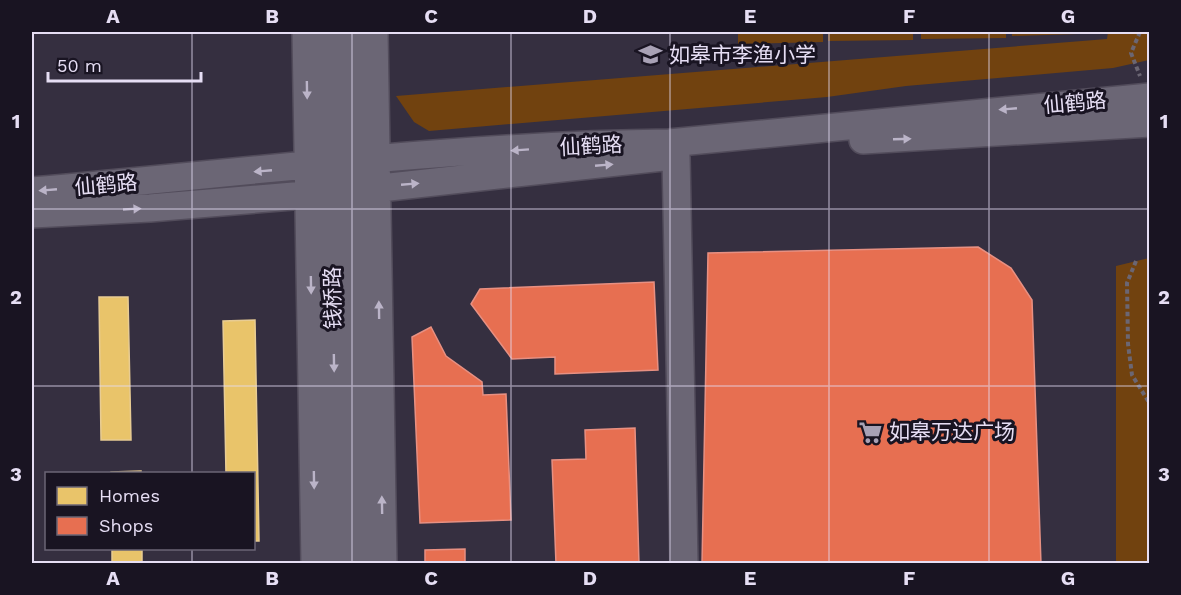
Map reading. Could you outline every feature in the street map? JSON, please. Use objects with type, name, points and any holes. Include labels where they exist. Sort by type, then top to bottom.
[{"type":"street","points":[[306,32],[342,163]]},
{"type":"street","name":"钱桥路","points":[[330,32],[342,163]]},
{"type":"street","name":"钱桥路","points":[[338,564],[342,163],[351,32]]},
{"type":"street","points":[[315,564],[342,192],[342,163],[374,32]]},
{"type":"street","name":"仙鹤路","points":[[32,191],[342,163],[619,143],[669,143],[935,115],[1149,105]]},
{"type":"street","name":"仙鹤路","points":[[32,214],[342,192],[633,163],[676,156],[869,140],[1149,105]]},
{"type":"street","points":[[676,156],[684,564]]},
{"type":"street","points":[[342,192],[383,564]]},
{"type":"street","name":"钱桥路","points":[[342,192],[359,564]]},
{"type":"path","points":[[1140,32],[1131,53],[1149,105]]},
{"type":"path","points":[[1136,261],[1127,283],[1128,344],[1132,375],[1149,404]]},
{"type":"shaded area","points":[[738,32],[823,32],[823,42],[738,44]]},
{"type":"shaded area","points":[[828,32],[913,32],[913,40],[828,41]]},
{"type":"shaded area","points":[[921,32],[1006,32],[1006,38],[921,39]]},
{"type":"shaded area","points":[[1012,32],[1078,32],[1078,34],[1012,36]]},
{"type":"shaded area","points":[[1108,32],[1149,32],[1149,60],[1113,68],[906,86],[827,97],[429,131],[414,122],[396,96],[1107,39]]},
{"type":"shaded area","points":[[1149,258],[1149,563],[1116,563],[1116,266]]},
{"type":"building: Homes","points":[[99,297],[128,297],[131,440],[101,440]]},
{"type":"building: Homes","points":[[255,320],[259,541],[255,541],[255,472],[226,472],[223,321]]},
{"type":"building: Homes","points":[[112,550],[142,550],[142,564],[112,564]]},
{"type":"building: Shops","name":"如皋万达广场","points":[[978,247],[1011,268],[1032,300],[1041,564],[702,564],[708,253]]},
{"type":"building: Shops","points":[[654,282],[658,370],[555,374],[555,357],[512,359],[471,304],[480,289]]},
{"type":"building: Shops","points":[[431,327],[446,356],[482,382],[483,395],[506,394],[511,520],[420,523],[412,337]]},
{"type":"building: Shops","points":[[635,428],[639,564],[556,564],[552,460],[586,459],[585,430]]},
{"type":"building: Shops","points":[[465,549],[465,563],[495,564],[425,564],[425,550]]},
{"type":"place","name":"如皋市李渔小学","points":[[651,55]]},
{"type":"place","name":"如皋万达广场","points":[[871,432]]}]
